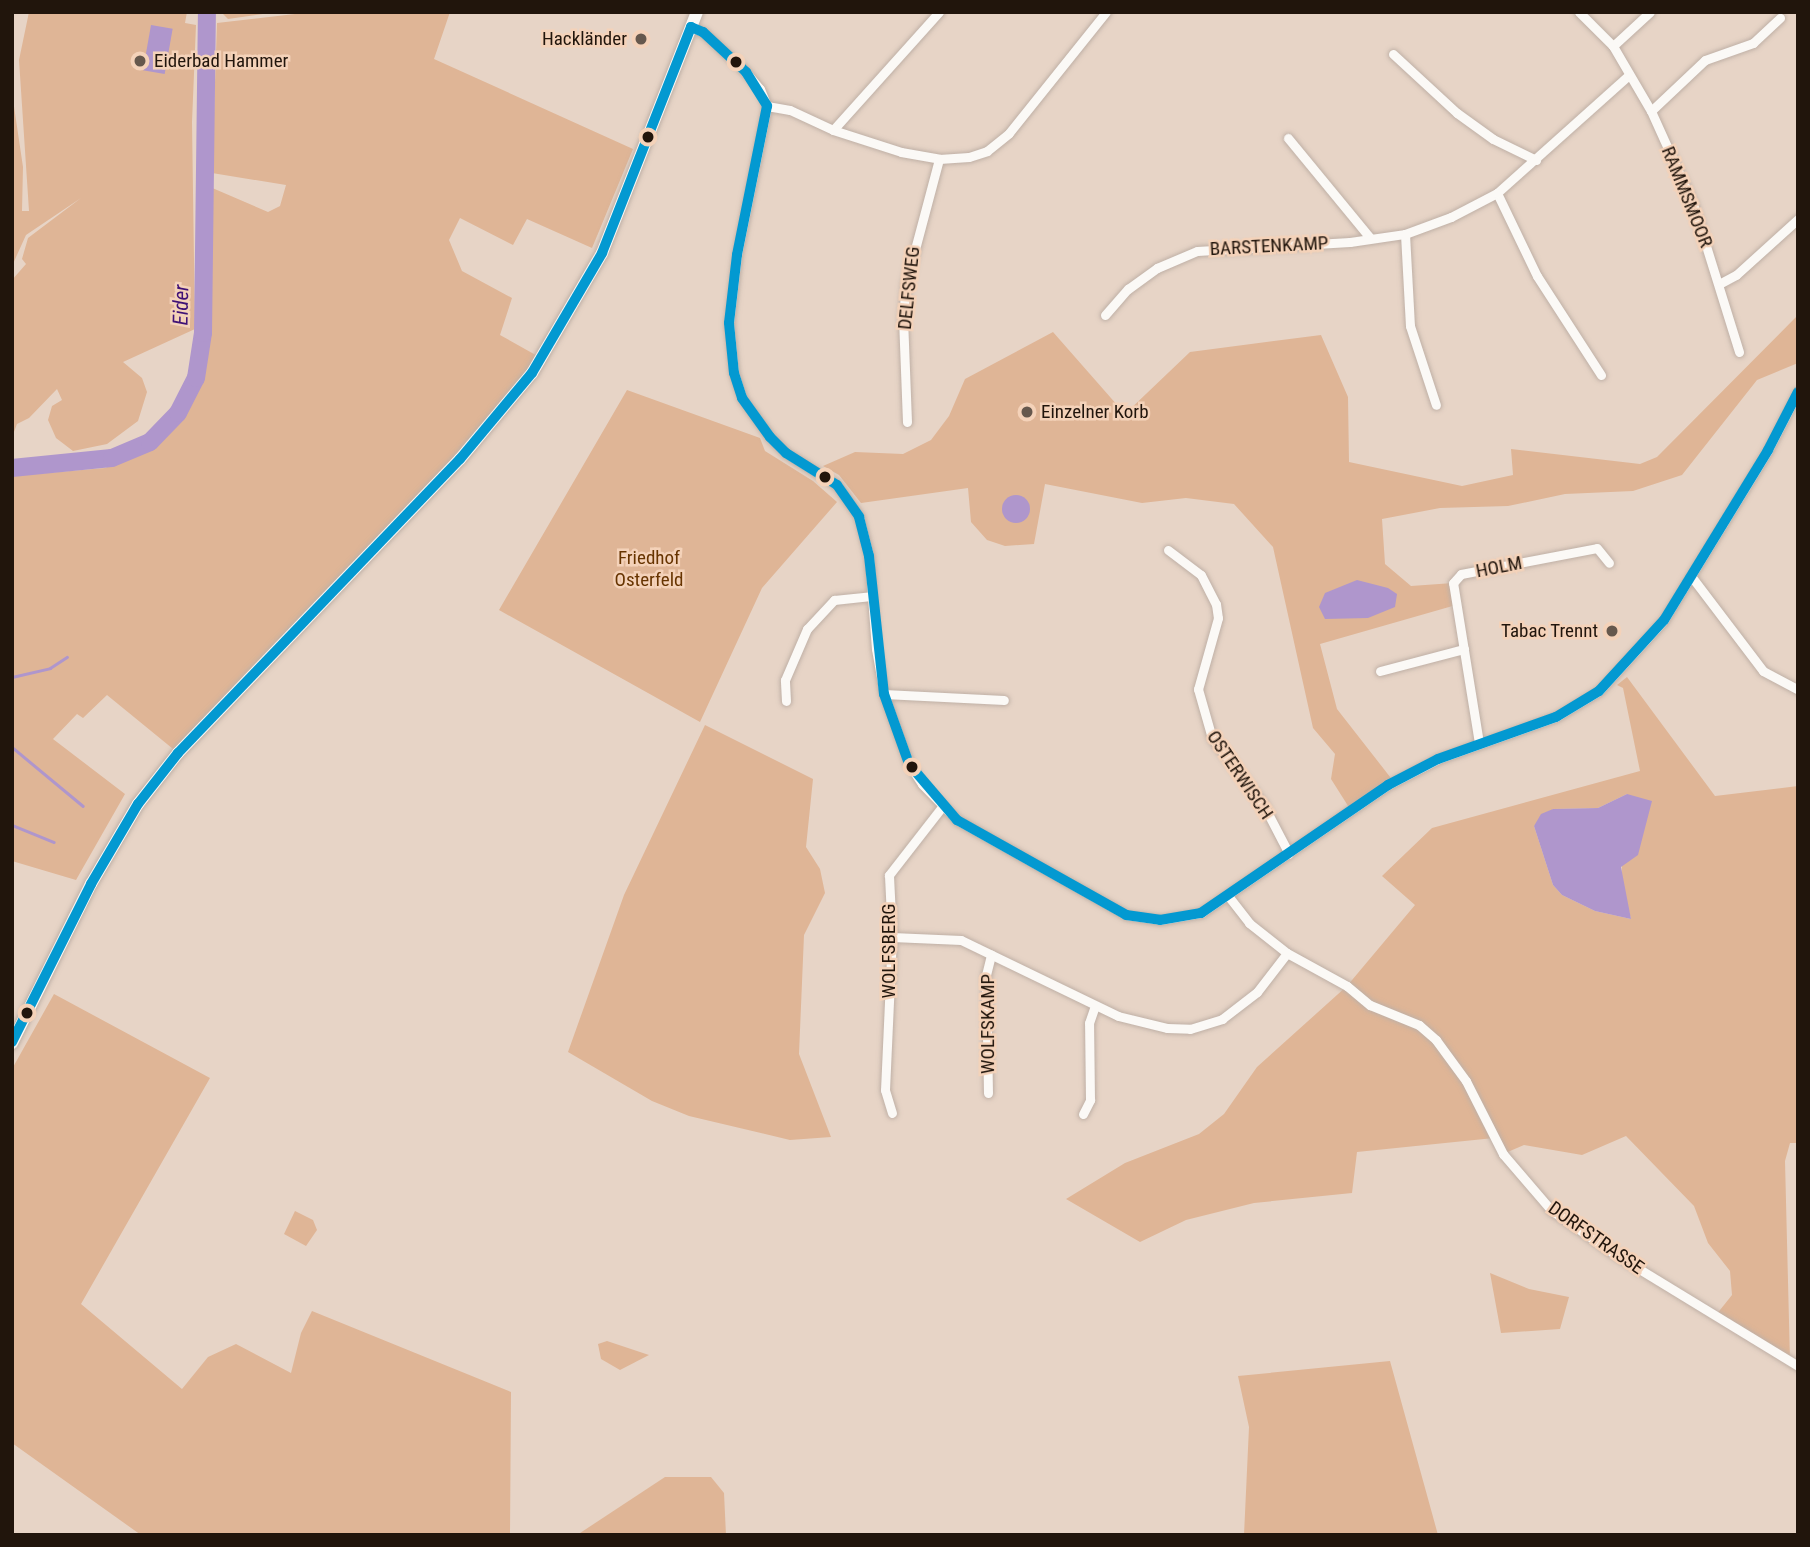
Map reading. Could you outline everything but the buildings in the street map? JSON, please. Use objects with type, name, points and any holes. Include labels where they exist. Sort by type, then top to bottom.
[{"type":"street","points":[[12,1043],[91,884],[138,804],[178,753],[477,441],[541,358],[602,253],[697,12]]},
{"type":"street","points":[[833,130],[939,12]]},
{"type":"street","points":[[767,106],[790,110],[833,130],[939,159],[969,157],[1001,142],[1106,12]]},
{"type":"street","name":"RAMMSMOOR","points":[[1579,12],[1613,47],[1651,111],[1693,204],[1739,352]]},
{"type":"street","points":[[1613,47],[1650,12]]},
{"type":"street","points":[[1651,111],[1705,61],[1753,43],[1780,18]]},
{"type":"street","points":[[691,27],[703,32],[746,72],[767,106],[737,255],[730,323],[734,373],[742,398],[769,437],[786,453],[837,485],[850,501],[864,530],[884,694],[909,764],[942,807],[975,832],[1126,915],[1144,920],[1182,918],[1229,897],[1388,785],[1479,743],[1556,717],[1599,691],[1642,649],[1692,576],[1798,392]]},
{"type":"street","points":[[1393,54],[1457,113],[1493,139],[1536,160]]},
{"type":"street","name":"BARSTENKAMP","points":[[1105,315],[1128,289],[1157,268],[1197,251],[1370,239],[1405,234],[1497,193],[1628,76]]},
{"type":"street","name":"BARSTENKAMP","points":[[1288,138],[1370,239]]},
{"type":"street","name":"DELFSWEG","points":[[907,422],[906,283],[939,159]]},
{"type":"street","points":[[1497,193],[1537,276],[1601,375]]},
{"type":"street","points":[[1719,284],[1736,275],[1798,219]]},
{"type":"street","points":[[1405,234],[1410,326],[1436,405]]},
{"type":"street","name":"HOLM","points":[[1479,743],[1452,591],[1461,574],[1597,548],[1609,563]]},
{"type":"street","name":"OSTERWISCH","points":[[1168,550],[1201,575],[1216,604],[1218,618],[1200,670],[1198,689],[1212,738],[1263,804],[1289,854]]},
{"type":"street","points":[[1692,576],[1763,671],[1798,690]]},
{"type":"street","points":[[786,701],[785,680],[807,629],[834,600],[871,596]]},
{"type":"street","points":[[1380,671],[1464,649]]},
{"type":"street","points":[[884,694],[1004,699]]},
{"type":"street","name":"WOLFSBERG","points":[[892,1112],[885,1090],[892,937],[889,875],[942,807]]},
{"type":"street","name":"DORFSTRASSE","points":[[1229,897],[1249,923],[1287,953],[1347,986],[1370,1004],[1419,1025],[1436,1041],[1466,1081],[1503,1154],[1551,1210],[1613,1253],[1798,1366]]},
{"type":"street","name":"WOLFSKAMP","points":[[892,937],[951,937],[1095,1006],[1144,1024],[1190,1029],[1206,1025],[1248,1000],[1287,953]]},
{"type":"street","name":"WOLFSKAMP","points":[[988,1093],[986,975],[991,956]]},
{"type":"street","points":[[1083,1114],[1090,1100],[1089,1023],[1095,1006]]},
{"type":"green space","points":[[29,12],[187,12],[185,23],[196,25],[192,122],[195,329],[123,362],[142,378],[147,392],[138,421],[107,444],[73,451],[56,438],[48,420],[52,406],[62,400],[57,389],[29,418],[17,424],[12,437],[12,280],[26,264],[22,259],[28,238],[81,198],[26,235],[12,266],[12,93],[23,167],[22,211],[29,211],[19,60]]},
{"type":"green space","points":[[221,12],[277,12],[228,19]]},
{"type":"green space","points":[[312,12],[450,12],[434,59],[633,149],[592,248],[527,219],[513,245],[460,218],[449,240],[462,271],[512,298],[500,335],[541,358],[532,373],[178,753],[107,695],[83,718],[77,714],[53,739],[125,794],[76,880],[12,861],[12,476],[105,468],[152,446],[180,421],[202,381],[208,334],[210,187],[268,212],[280,206],[286,185],[212,173],[217,23]]},
{"type":"green space","points":[[1798,315],[1798,363],[1757,380],[1682,475],[1633,491],[1565,494],[1508,506],[1440,508],[1382,519],[1385,564],[1411,586],[1453,583],[1456,605],[1320,644],[1337,709],[1394,782],[1350,809],[1331,779],[1335,754],[1313,728],[1273,547],[1234,504],[1186,498],[1142,503],[1045,484],[1034,544],[1005,546],[987,540],[971,522],[968,488],[861,503],[839,475],[823,466],[855,452],[903,454],[931,440],[949,416],[965,379],[1053,332],[1125,414],[1190,352],[1321,335],[1348,397],[1349,462],[1462,486],[1513,475],[1511,449],[1640,464],[1657,457]]},
{"type":"green space","name":"Friedhof Osterfeld","points":[[627,390],[760,438],[765,451],[813,481],[837,502],[762,588],[700,722],[499,610]]},
{"type":"green space","points":[[1627,677],[1715,796],[1798,786],[1798,1143],[1790,1143],[1785,1161],[1790,1361],[1716,1315],[1732,1295],[1730,1271],[1708,1243],[1694,1206],[1626,1136],[1582,1155],[1524,1145],[1503,1154],[1494,1138],[1357,1152],[1352,1193],[1254,1203],[1186,1220],[1140,1242],[1066,1199],[1125,1163],[1199,1134],[1224,1114],[1257,1067],[1347,986],[1415,905],[1382,876],[1432,828],[1640,771],[1623,688],[1617,685]],"holes":[[[1627,794],[1621,881],[1631,919],[1595,911],[1562,895],[1553,885],[1534,826],[1553,809],[1598,808]]]},
{"type":"green space","points":[[705,725],[813,779],[806,847],[820,869],[825,893],[804,935],[799,1054],[831,1137],[790,1140],[689,1116],[652,1101],[568,1052],[624,895]]},
{"type":"green space","points":[[54,994],[210,1078],[81,1304],[182,1389],[208,1357],[236,1344],[291,1373],[301,1333],[312,1311],[511,1392],[510,1535],[141,1535],[12,1443],[12,1069]]},
{"type":"green space","points":[[295,1211],[313,1220],[317,1230],[306,1246],[284,1234]]},
{"type":"green space","points":[[1490,1273],[1529,1289],[1569,1297],[1560,1329],[1501,1333]]},
{"type":"green space","points":[[607,1341],[649,1355],[620,1370],[601,1359],[598,1344]]},
{"type":"green space","points":[[1390,1361],[1438,1535],[1244,1535],[1249,1427],[1238,1376]]},
{"type":"green space","points":[[665,1477],[711,1477],[724,1493],[726,1535],[577,1535]]},
{"type":"shaded area","points":[[151,25],[173,29],[165,74],[143,70]]},
{"type":"shaded area","points":[[1016,495],[1026,499],[1030,509],[1026,519],[1016,523],[1006,519],[1002,509],[1006,499]]},
{"type":"shaded area","points":[[1357,580],[1388,588],[1397,594],[1395,607],[1368,618],[1325,619],[1319,607],[1325,593]]},
{"type":"shaded area","points":[[1627,794],[1652,801],[1638,855],[1621,867],[1631,919],[1595,911],[1562,895],[1553,885],[1534,826],[1541,814],[1553,809],[1598,808]]},
{"type":"waterway","name":"Eider","points":[[12,468],[112,458],[150,442],[178,413],[196,378],[203,333],[207,12]]},
{"type":"waterway","points":[[12,677],[50,668],[67,657]]},
{"type":"waterway","points":[[12,747],[83,806]]},
{"type":"waterway","points":[[12,825],[54,842]]},
{"type":"transit line","points":[[691,27],[703,32],[746,72],[767,106],[737,255],[729,323],[734,373],[742,398],[770,437],[786,453],[837,485],[859,517],[869,556],[884,694],[909,764],[957,820],[1126,915],[1160,920],[1201,913],[1388,785],[1438,759],[1556,717],[1599,691],[1664,620],[1768,450],[1798,392]]},
{"type":"transit line","points":[[12,1042],[91,884],[138,804],[178,753],[460,459],[532,373],[602,253],[691,27]]},
{"type":"place","name":"Hackländer","points":[[641,39]]},
{"type":"place","name":"Eiderbad Hammer","points":[[140,61]]},
{"type":"place","name":"Einzelner Korb","points":[[1027,412]]},
{"type":"place","name":"Tabac Trennt","points":[[1612,631]]}]
